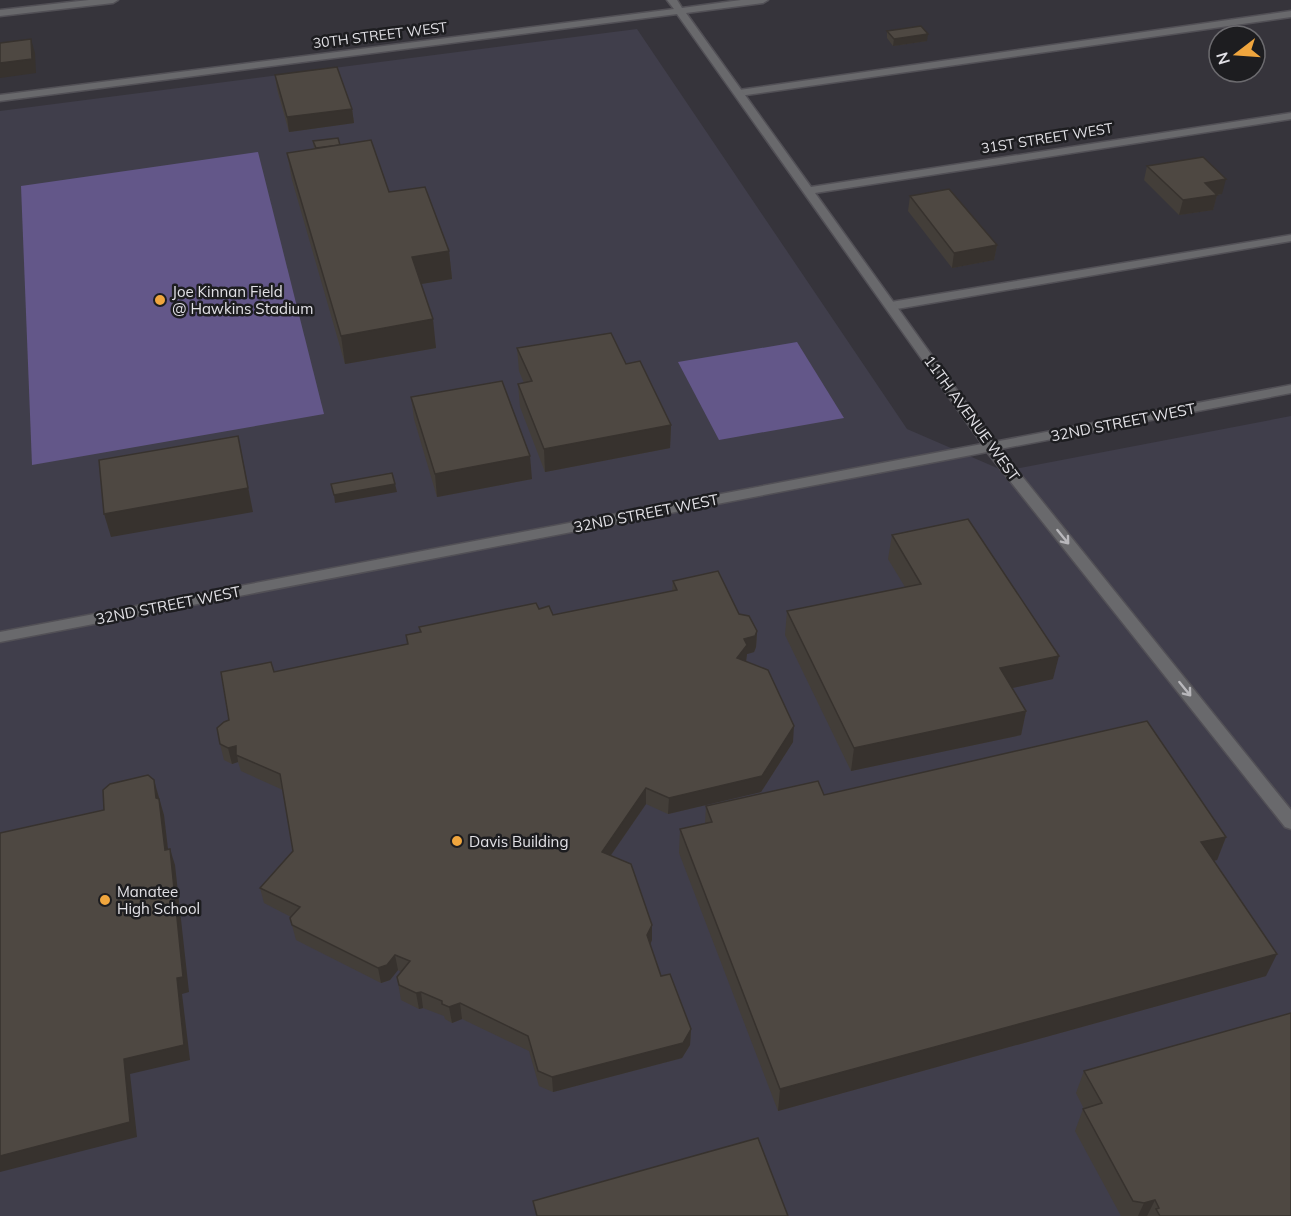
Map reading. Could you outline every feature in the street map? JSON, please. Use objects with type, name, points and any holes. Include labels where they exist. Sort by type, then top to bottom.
[{"type":"street","points":[[0,13],[113,0]]},
{"type":"street","name":"11TH AVENUE WEST","points":[[672,0],[991,447],[1291,822]]},
{"type":"street","name":"30TH STREET WEST","points":[[0,98],[763,0]]},
{"type":"street","points":[[739,93],[1291,14]]},
{"type":"street","name":"31ST STREET WEST","points":[[808,190],[1291,116]]},
{"type":"street","points":[[891,306],[1291,238]]},
{"type":"street","name":"32ND STREET WEST","points":[[0,637],[1291,389]]},
{"type":"shaded area","name":"Manatee High School","points":[[637,29],[907,429],[1004,471],[1291,416],[1291,1216],[0,1216],[0,111]]},
{"type":"shaded area","name":"Joe Kinnan Field @ Hawkins Stadium","points":[[258,152],[324,414],[32,465],[21,186]]},
{"type":"shaded area","points":[[797,342],[844,418],[719,440],[678,362]]},
{"type":"building","points":[[921,26],[928,34],[894,39],[887,31]]},
{"type":"building","points":[[31,39],[32,59],[0,63],[0,43]]},
{"type":"building","points":[[337,67],[352,109],[287,117],[275,75]]},
{"type":"building","points":[[338,138],[340,145],[316,148],[313,141]]},
{"type":"building","points":[[371,140],[389,192],[425,187],[449,251],[412,257],[433,319],[341,336],[287,153]]},
{"type":"building","points":[[1203,157],[1226,179],[1205,183],[1217,195],[1183,200],[1147,166]]},
{"type":"building","points":[[949,189],[997,245],[954,253],[910,196]]},
{"type":"building","points":[[611,333],[626,364],[640,361],[671,425],[544,449],[518,384],[532,381],[517,348]]},
{"type":"building","points":[[502,381],[530,456],[435,474],[411,397]]},
{"type":"building","points":[[238,436],[248,488],[104,514],[99,460]]},
{"type":"building","points":[[392,473],[395,484],[334,495],[331,484]]},
{"type":"building","points":[[968,519],[1059,656],[1000,668],[1026,711],[854,748],[787,611],[921,584],[892,535]]},
{"type":"building","name":"Davis Building","points":[[718,571],[739,614],[749,616],[757,631],[755,636],[744,639],[747,645],[737,658],[768,670],[794,726],[762,776],[669,798],[646,788],[602,852],[631,864],[652,925],[647,935],[661,976],[670,974],[691,1029],[683,1043],[552,1077],[538,1071],[528,1036],[460,1003],[449,1007],[442,1004],[442,1001],[399,985],[397,977],[410,961],[395,955],[387,965],[378,968],[292,925],[290,918],[300,907],[260,888],[293,851],[280,774],[236,755],[236,746],[228,748],[220,744],[217,728],[229,720],[221,672],[271,662],[274,672],[408,644],[406,635],[421,632],[419,627],[536,603],[539,609],[549,606],[553,615],[677,590],[673,581]]},
{"type":"building","points":[[1147,721],[1226,837],[1201,842],[1277,954],[780,1089],[680,829],[712,822],[706,806],[818,781],[824,795]]},
{"type":"building","points":[[148,775],[154,780],[156,798],[159,799],[165,850],[170,849],[183,977],[177,978],[184,1045],[124,1059],[130,1122],[0,1156],[0,833],[104,810],[103,790],[110,784]]},
{"type":"building","points":[[1291,1013],[1291,1216],[1160,1216],[1155,1200],[1144,1203],[1133,1201],[1083,1109],[1102,1103],[1084,1071]]},
{"type":"building","points":[[758,1138],[788,1216],[537,1216],[533,1201]]},
{"type":"place","name":"Joe Kinnan Field @ Hawkins Stadium","points":[[160,300]]},
{"type":"place","name":"Davis Building","points":[[457,841]]},
{"type":"place","name":"Manatee High School","points":[[105,900]]}]
